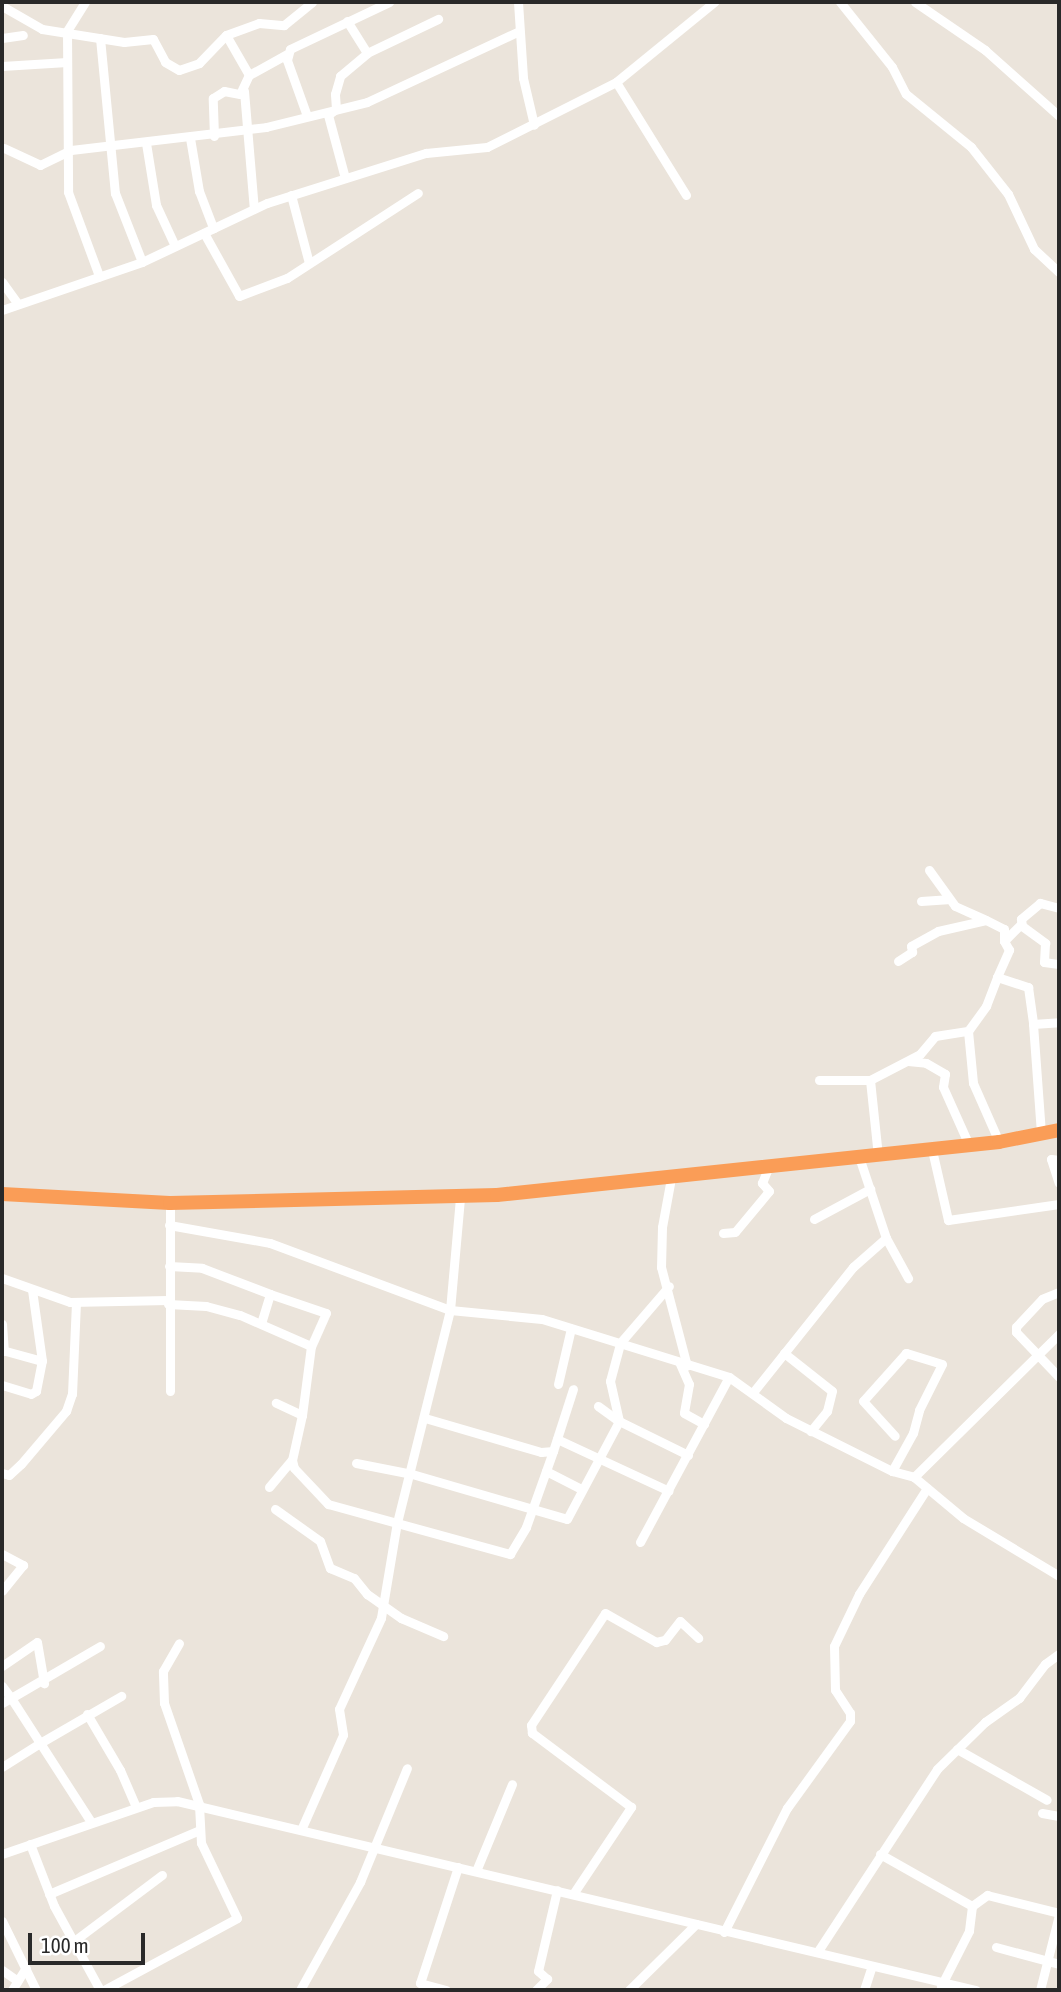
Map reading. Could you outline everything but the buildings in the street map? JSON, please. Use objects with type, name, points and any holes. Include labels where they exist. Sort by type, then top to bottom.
[{"type":"highway","points":[[2,1194],[170,1203],[460,1198],[932,1150],[999,1142],[1059,1130]]},
{"type":"street","points":[[85,2],[67,31],[71,150],[68,192],[99,276]]},
{"type":"street","points":[[2,6],[22,22],[135,43],[153,39],[166,62],[179,70],[200,63],[226,35],[259,23],[284,25],[312,2]]},
{"type":"street","points":[[254,209],[245,131],[244,91],[249,75],[287,54],[295,45],[389,2]]},
{"type":"street","points":[[518,2],[519,31],[534,125]]},
{"type":"street","points":[[2,310],[142,262],[254,209],[291,195],[426,153],[487,147],[616,82],[714,2]]},
{"type":"street","points":[[840,2],[892,67],[906,94],[979,156],[1009,194],[1034,249],[1059,272]]},
{"type":"street","points":[[915,2],[985,50],[1059,116]]},
{"type":"street","points":[[337,109],[335,94],[340,76],[367,53],[438,19]]},
{"type":"street","points":[[347,21],[367,53]]},
{"type":"street","points":[[4,148],[40,165],[71,150],[245,131],[337,109],[397,90],[519,31]]},
{"type":"street","points":[[2,38],[23,35]]},
{"type":"street","points":[[226,35],[249,75]]},
{"type":"street","points":[[100,38],[109,146],[119,209],[142,262]]},
{"type":"street","points":[[287,54],[307,116]]},
{"type":"street","points":[[2,66],[67,62]]},
{"type":"street","points":[[616,82],[686,195]]},
{"type":"street","points":[[214,136],[213,98],[224,91],[234,95],[244,91]]},
{"type":"street","points":[[337,109],[328,116],[345,178]]},
{"type":"street","points":[[190,138],[208,230],[239,296],[287,278],[385,219],[418,193]]},
{"type":"street","points":[[146,143],[156,205],[175,246]]},
{"type":"street","points":[[291,195],[309,263]]},
{"type":"street","points":[[2,282],[18,304]]},
{"type":"street","points":[[929,870],[942,882],[947,899],[966,915],[986,920],[1004,929],[1004,941],[1009,950],[986,1006],[968,1031],[973,1083],[999,1142]]},
{"type":"street","points":[[921,901],[947,899]]},
{"type":"street","points":[[1004,941],[1021,924],[1027,911],[1041,903],[1059,908]]},
{"type":"street","points":[[898,961],[912,952],[911,946],[938,930],[986,920]]},
{"type":"street","points":[[1021,924],[1045,943],[1044,962],[1057,964],[1059,953]]},
{"type":"street","points":[[997,977],[1028,987],[1041,1134]]},
{"type":"street","points":[[1033,1024],[1059,1021]]},
{"type":"street","points":[[819,1080],[870,1080],[908,1061],[935,1036],[968,1031]]},
{"type":"street","points":[[908,1061],[926,1063],[945,1074],[943,1087],[970,1145]]},
{"type":"street","points":[[870,1080],[878,1156]]},
{"type":"street","points":[[932,1150],[948,1220],[1059,1204]]},
{"type":"street","points":[[859,1157],[886,1238],[908,1278]]},
{"type":"street","points":[[1059,1160],[1051,1158],[1059,1183]]},
{"type":"street","points":[[723,1233],[735,1232],[769,1191],[762,1183],[768,1168]]},
{"type":"street","points":[[671,1178],[662,1227],[662,1267],[669,1286],[689,1384],[684,1413],[704,1424]]},
{"type":"street","points":[[814,1219],[870,1189]]},
{"type":"street","points":[[301,1830],[343,1735],[338,1710],[384,1604],[397,1522],[412,1474],[450,1310],[460,1198]]},
{"type":"street","points":[[170,1203],[170,1391]]},
{"type":"street","points":[[169,1225],[270,1243],[450,1310],[542,1319],[729,1377],[754,1391],[786,1418],[892,1471],[914,1477],[963,1518],[1059,1576]]},
{"type":"street","points":[[754,1391],[853,1267],[886,1238]]},
{"type":"street","points":[[169,1266],[202,1268],[326,1313],[311,1346],[302,1415],[292,1460],[294,1468],[328,1504],[510,1554],[532,1510],[573,1389]]},
{"type":"street","points":[[2,1278],[32,1290],[76,1302],[168,1302],[206,1306],[261,1324],[311,1346]]},
{"type":"street","points":[[356,1463],[412,1474],[567,1519],[619,1421],[610,1381],[620,1343],[669,1286]]},
{"type":"street","points":[[2,1385],[33,1394],[42,1362],[32,1290]]},
{"type":"street","points":[[1059,1292],[1042,1299],[1016,1327],[1038,1356],[1059,1377]]},
{"type":"street","points":[[261,1324],[270,1294]]},
{"type":"street","points":[[2,1473],[9,1475],[21,1464],[66,1411],[72,1394],[76,1302]]},
{"type":"street","points":[[2,1324],[3,1351],[42,1362]]},
{"type":"street","points":[[558,1384],[571,1328]]},
{"type":"street","points":[[914,1477],[1059,1334]]},
{"type":"street","points":[[784,1353],[832,1391],[827,1411],[811,1431]]},
{"type":"street","points":[[892,1471],[914,1433],[919,1410],[942,1364],[906,1353],[863,1401],[895,1436]]},
{"type":"street","points":[[640,1542],[729,1377]]},
{"type":"street","points":[[276,1403],[302,1415]]},
{"type":"street","points":[[598,1406],[619,1421],[688,1455]]},
{"type":"street","points":[[425,1418],[541,1452],[553,1451]]},
{"type":"street","points":[[558,1439],[669,1491]]},
{"type":"street","points":[[269,1487],[292,1460]]},
{"type":"street","points":[[546,1471],[581,1489]]},
{"type":"street","points":[[724,1932],[786,1808],[850,1721],[850,1713],[835,1690],[834,1646],[859,1594],[927,1488]]},
{"type":"street","points":[[275,1508],[320,1542],[330,1567],[354,1578],[401,1618],[443,1636]]},
{"type":"street","points":[[2,1553],[23,1565],[2,1591]]},
{"type":"street","points":[[573,1894],[631,1807],[532,1733],[531,1725],[605,1613],[656,1642],[666,1640],[680,1621],[698,1638]]},
{"type":"street","points":[[2,1666],[37,1642],[44,1683]]},
{"type":"street","points":[[30,1844],[49,1894],[102,1990],[237,1918],[201,1843],[199,1804],[161,1685],[179,1643]]},
{"type":"street","points":[[6,1701],[44,1683],[100,1646]]},
{"type":"street","points":[[818,1951],[937,1769],[1019,1698],[1059,1654]]},
{"type":"street","points":[[2,1686],[6,1701],[40,1743],[91,1822]]},
{"type":"street","points":[[2,1767],[121,1696]]},
{"type":"street","points":[[87,1714],[136,1807]]},
{"type":"street","points":[[957,1749],[1047,1800]]},
{"type":"street","points":[[300,1990],[335,1931],[375,1848],[407,1768]]},
{"type":"street","points":[[476,1871],[512,1784]]},
{"type":"street","points":[[2,1854],[136,1807],[177,1801],[199,1804],[724,1932],[818,1951],[871,1969],[941,1986],[974,1990]]},
{"type":"street","points":[[1042,1813],[1059,1816]]},
{"type":"street","points":[[49,1894],[200,1830]]},
{"type":"street","points":[[880,1854],[972,1906]]},
{"type":"street","points":[[446,1990],[420,1983],[458,1867]]},
{"type":"street","points":[[74,1941],[162,1875]]},
{"type":"street","points":[[536,1990],[547,1979],[538,1971],[557,1890]]},
{"type":"street","points":[[941,1986],[969,1931],[972,1906],[987,1895],[1059,1914],[1040,1990]]},
{"type":"street","points":[[2,1921],[36,1990]]},
{"type":"street","points":[[629,1990],[696,1924]]},
{"type":"street","points":[[996,1947],[1059,1964]]},
{"type":"street","points":[[12,1990],[26,1968]]},
{"type":"street","points":[[2,1969],[18,1981]]},
{"type":"street","points":[[864,1990],[871,1969]]}]
